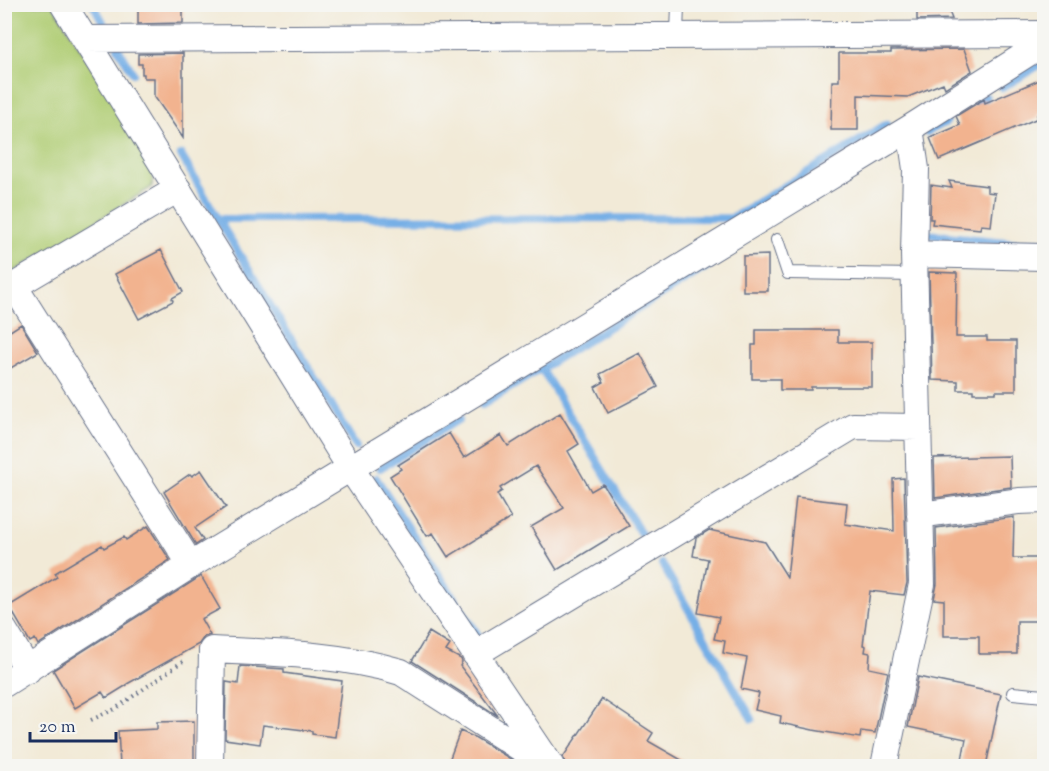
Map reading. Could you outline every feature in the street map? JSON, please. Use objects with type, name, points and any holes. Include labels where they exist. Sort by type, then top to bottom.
[{"type":"street","points":[[63,4],[351,468],[550,766]]},
{"type":"street","points":[[85,39],[1044,34]]},
{"type":"street","points":[[4,684],[191,565],[910,128],[1044,43]]},
{"type":"street","points":[[884,766],[922,584],[914,265],[916,168],[910,128]]},
{"type":"street","points":[[178,189],[9,289],[191,565]]},
{"type":"street","points":[[914,265],[1044,257]]},
{"type":"street","points":[[475,654],[853,426],[918,427]]},
{"type":"street","points":[[920,515],[1019,501],[1044,500]]},
{"type":"street","points":[[4,630],[28,670]]},
{"type":"street","points":[[210,766],[212,650],[354,661],[377,664],[401,672],[550,766]]},
{"type":"lane","points":[[677,35],[678,4]]},
{"type":"lane","points":[[777,240],[788,273],[914,265]]},
{"type":"lane","points":[[1013,693],[1044,696]]},
{"type":"path","points":[[91,720],[115,709],[182,660],[212,650]]},
{"type":"green space","points":[[5,5],[53,5],[154,166],[152,187],[5,277]]},
{"type":"building","points":[[138,4],[183,4],[183,23],[138,24]]},
{"type":"building","points":[[917,4],[946,4],[952,19],[917,20]]},
{"type":"building","points":[[964,49],[972,71],[945,88],[943,83],[908,97],[858,95],[858,130],[831,130],[832,81],[839,81],[839,53]]},
{"type":"building","points":[[183,53],[183,138],[154,96],[154,78],[144,78],[142,64],[138,64],[138,54]]},
{"type":"building","points":[[1044,78],[1044,112],[1037,115],[1038,118],[939,160],[930,138],[960,125],[956,116],[984,99],[985,103]]},
{"type":"building","points":[[949,181],[987,186],[987,192],[995,193],[991,226],[981,225],[980,229],[932,224],[933,219],[930,219],[931,185],[952,188]]},
{"type":"building","points":[[161,250],[183,292],[172,298],[173,301],[139,319],[115,274]]},
{"type":"building","points":[[768,255],[768,291],[743,291],[743,256]]},
{"type":"building","points":[[929,272],[957,273],[956,337],[987,337],[987,341],[1016,341],[1016,391],[973,393],[973,390],[958,390],[958,381],[932,380]]},
{"type":"building","points":[[21,324],[38,352],[4,372],[4,335]]},
{"type":"building","points":[[756,330],[838,330],[838,342],[872,342],[872,387],[811,387],[811,390],[780,390],[780,379],[752,379],[752,345],[756,345]]},
{"type":"building","points":[[640,353],[658,387],[608,413],[595,387],[604,382],[600,374]]},
{"type":"building","points":[[560,413],[579,444],[568,451],[591,491],[603,484],[629,526],[557,570],[531,527],[564,508],[536,466],[500,488],[502,491],[497,494],[511,518],[448,557],[433,533],[427,536],[390,476],[401,469],[398,465],[449,433],[464,458],[501,435],[508,446]]},
{"type":"building","points":[[1010,456],[1011,487],[935,498],[934,458]]},
{"type":"building","points":[[201,470],[226,507],[195,528],[203,540],[196,545],[164,492],[190,474],[192,476]]},
{"type":"building","points":[[904,478],[907,583],[904,595],[870,591],[863,645],[866,646],[865,652],[870,653],[869,668],[888,672],[875,733],[861,731],[860,738],[813,730],[780,723],[781,716],[755,710],[759,693],[741,689],[747,658],[723,653],[725,641],[714,639],[719,617],[698,613],[708,559],[693,556],[696,538],[709,530],[765,542],[787,577],[796,497],[847,503],[845,524],[894,531],[893,479]]},
{"type":"building","points":[[1014,517],[1013,558],[1043,558],[1044,621],[1017,621],[1017,654],[979,654],[979,636],[944,636],[944,600],[934,599],[937,584],[936,528]]},
{"type":"building","points":[[148,526],[170,560],[38,645],[35,639],[30,642],[9,606],[57,577],[55,573],[102,545],[104,548],[124,537],[126,540]]},
{"type":"building","points":[[201,576],[220,609],[201,619],[210,635],[204,637],[199,644],[106,698],[102,692],[75,708],[53,670]]},
{"type":"building","points":[[429,632],[450,645],[446,651],[461,659],[460,666],[498,716],[412,661]]},
{"type":"building","points":[[240,666],[284,669],[284,673],[342,681],[335,737],[312,734],[312,731],[263,725],[260,744],[225,739],[226,682],[238,684]]},
{"type":"building","points":[[918,677],[1001,694],[986,766],[962,760],[966,739],[908,727]]},
{"type":"building","points":[[602,699],[653,733],[648,741],[692,766],[566,766],[563,757]]},
{"type":"building","points":[[194,721],[194,766],[120,766],[118,731],[157,729],[157,722]]},
{"type":"building","points":[[460,731],[476,738],[522,766],[447,766]]},
{"type":"waterway","points":[[93,4],[103,22]]},
{"type":"waterway","points":[[118,48],[133,73]]},
{"type":"waterway","points":[[1002,88],[1044,62]]},
{"type":"waterway","points":[[978,102],[986,97]]},
{"type":"waterway","points":[[927,132],[946,122]]},
{"type":"waterway","points":[[181,155],[218,219],[732,218],[887,124]]},
{"type":"waterway","points":[[218,219],[356,446]]},
{"type":"waterway","points":[[926,224],[926,234],[1016,243],[1044,243]]},
{"type":"waterway","points":[[482,405],[711,264]]},
{"type":"waterway","points":[[541,368],[641,534]]},
{"type":"waterway","points":[[380,468],[459,419]]},
{"type":"waterway","points":[[376,478],[480,638]]},
{"type":"waterway","points":[[662,564],[752,719]]}]
